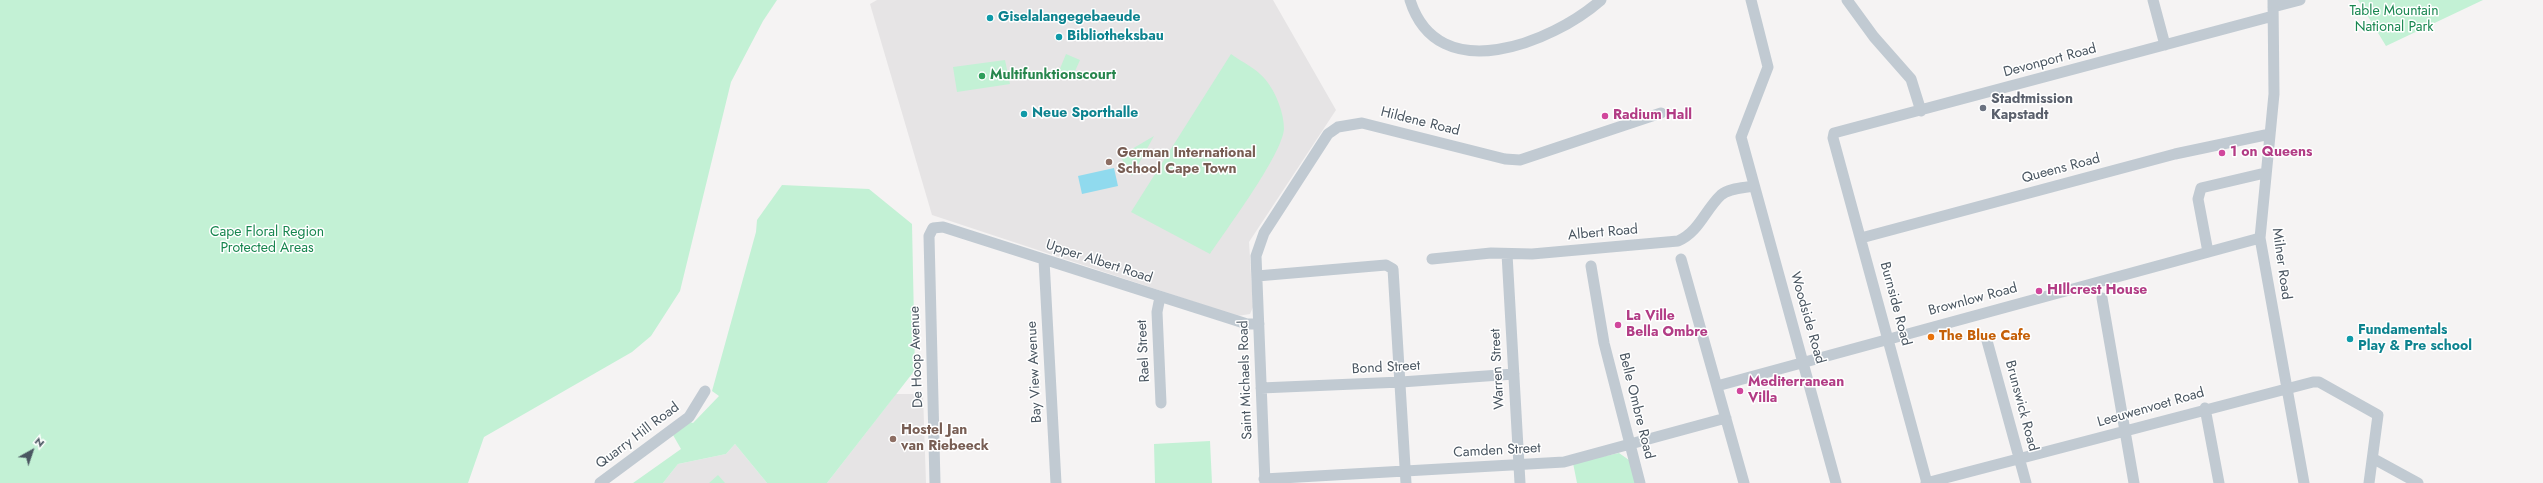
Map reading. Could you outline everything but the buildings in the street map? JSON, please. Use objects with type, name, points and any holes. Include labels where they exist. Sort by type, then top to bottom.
[{"type":"street","points":[[1410,0],[1421,23],[1437,41],[1455,49],[1468,50],[1504,48],[1545,35],[1570,24],[1601,0]]},
{"type":"street","name":"Woodside Road","points":[[1751,0],[1768,67],[1740,134],[1836,483]]},
{"type":"street","points":[[1847,0],[1870,32],[1911,79],[1921,110]]},
{"type":"street","points":[[2153,0],[2165,45]]},
{"type":"street","name":"Devonport Road","points":[[1834,133],[2165,45],[2300,0]]},
{"type":"street","name":"Milner Road","points":[[2273,8],[2274,94],[2265,173],[2260,238],[2304,483]]},
{"type":"street","name":"Hildene Road","points":[[1257,276],[1256,256],[1260,240],[1328,134],[1338,127],[1362,123],[1505,160],[1520,160],[1661,113]]},
{"type":"street","name":"Burnside Road","points":[[1834,133],[1834,138],[1927,483]]},
{"type":"street","name":"Queens Road","points":[[1861,238],[2175,154],[2270,134]]},
{"type":"street","points":[[2208,252],[2198,199],[2201,188],[2265,173]]},
{"type":"street","name":"Albert Road","points":[[1432,259],[1507,254],[1532,254],[1678,241],[1693,231],[1721,195],[1730,191],[1754,186]]},
{"type":"street","name":"Upper Albert Road","points":[[931,230],[935,227],[943,227],[1160,298],[1247,324],[1259,324]]},
{"type":"street","name":"De Hoop Avenue","points":[[931,230],[929,236],[935,483]]},
{"type":"street","name":"Brownlow Road","points":[[1717,386],[1802,361],[2260,238]]},
{"type":"street","name":"Warren Street","points":[[1507,254],[1520,483]]},
{"type":"street","points":[[1681,259],[1744,483]]},
{"type":"street","name":"Bay View Avenue","points":[[1044,260],[1056,483]]},
{"type":"street","points":[[1257,276],[1386,265],[1392,267],[1395,274],[1406,483]]},
{"type":"street","name":"Belle Ombre Road","points":[[1591,266],[1604,343],[1640,483]]},
{"type":"street","name":"Saint Michaels Road","points":[[1257,276],[1265,481]]},
{"type":"street","name":"Rael Street","points":[[1160,298],[1157,312],[1161,403]]},
{"type":"street","points":[[2102,298],[2134,483]]},
{"type":"street","name":"Brunswick Road","points":[[1986,337],[2026,483]]},
{"type":"street","name":"Bond Street","points":[[1261,388],[1401,382],[1514,374]]},
{"type":"street","name":"Leeuwenvoet Road","points":[[1927,483],[2019,458],[2125,432],[2205,408],[2286,388],[2319,382],[2378,415],[2374,458]]},
{"type":"street","name":"Quarry Hill Road","points":[[600,483],[689,417],[705,391]]},
{"type":"street","points":[[2205,408],[2219,483]]},
{"type":"street","name":"Camden Street","points":[[1265,481],[1406,470],[1564,462],[1726,418]]},
{"type":"street","points":[[2370,483],[2374,458],[2418,483]]},
{"type":"shaded area","name":"German International School Cape Town","points":[[877,0],[1273,0],[1336,110],[1249,242],[1253,307],[1250,314],[1237,316],[932,215],[870,4]]},
{"type":"shaded area","name":"Hostel Jan van Riebeeck","points":[[896,394],[923,394],[926,483],[827,483]]},
{"type":"shaded area","points":[[735,444],[767,483],[663,483],[678,464],[726,454]]},
{"type":"green space","name":"Cape Floral Region Protected Areas","points":[[0,0],[777,0],[763,21],[731,82],[680,291],[651,336],[632,352],[484,437],[468,483],[0,483]]},
{"type":"green space","name":"Table Mountain National Park","points":[[2358,0],[2483,0],[2386,46]]},
{"type":"green space","points":[[1066,54],[1080,60],[1072,78],[1059,71]]},
{"type":"green space","points":[[1231,54],[1258,72],[1269,84],[1276,96],[1281,110],[1284,129],[1281,141],[1264,174],[1210,254],[1131,212]]},
{"type":"green space","name":"Multifunktionscourt","points":[[1005,60],[1010,84],[957,92],[953,67]]},
{"type":"green space","points":[[1154,136],[1132,176],[1120,156]]},
{"type":"green space","points":[[782,185],[869,189],[912,224],[915,370],[827,483],[767,483],[735,444],[726,454],[678,464],[663,483],[633,483],[681,449],[673,435],[690,422],[693,423],[719,396],[712,391],[756,232],[757,220]]},
{"type":"green space","points":[[1210,441],[1212,483],[1155,483],[1154,444]]},
{"type":"green space","points":[[1619,453],[1629,460],[1636,483],[1577,483],[1573,463]]},
{"type":"green space","points":[[718,475],[725,483],[709,483]]},
{"type":"water","points":[[1114,168],[1118,186],[1082,194],[1078,176]]},
{"type":"place","name":"Giselalangegebaeude","points":[[990,18]]},
{"type":"place","name":"Bibliotheksbau","points":[[1059,37]]},
{"type":"place","name":"Multifunktionscourt","points":[[982,76]]},
{"type":"place","name":"Stadtmission Kapstadt","points":[[1983,108]]},
{"type":"place","name":"Neue Sporthalle","points":[[1024,114]]},
{"type":"place","name":"Radium Hall","points":[[1605,116]]},
{"type":"place","name":"1 on Queens","points":[[2222,153]]},
{"type":"place","name":"German International School Cape Town","points":[[1109,162]]},
{"type":"place","name":"HIllcrest House","points":[[2039,291]]},
{"type":"place","name":"La Ville Bella Ombre","points":[[1618,325]]},
{"type":"place","name":"The Blue Cafe","points":[[1931,337]]},
{"type":"place","name":"Fundamentals Play & Pre school","points":[[2350,339]]},
{"type":"place","name":"Mediterranean Villa","points":[[1740,391]]},
{"type":"place","name":"Hostel Jan van Riebeeck","points":[[893,439]]}]
